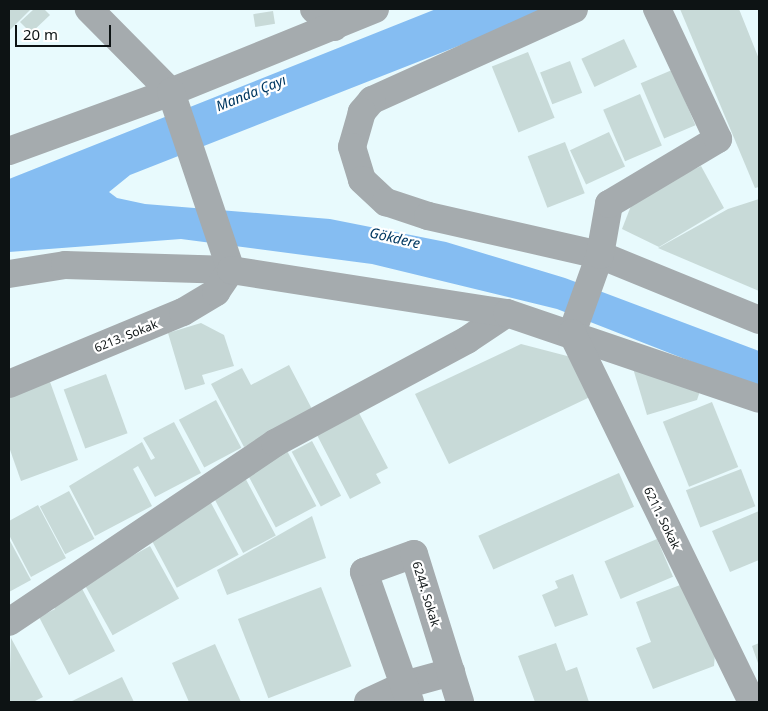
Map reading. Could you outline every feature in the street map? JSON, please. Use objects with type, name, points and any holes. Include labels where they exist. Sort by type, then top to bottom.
[{"type":"street","points":[[88,9],[173,98],[227,260]]},
{"type":"street","points":[[314,9],[334,27]]},
{"type":"street","points":[[9,150],[173,98],[375,9]]},
{"type":"street","points":[[574,9],[386,90],[362,112],[355,129],[354,162],[362,180],[386,202],[428,216],[600,255],[759,320]]},
{"type":"street","points":[[574,327],[600,255],[609,204],[718,139],[657,9]]},
{"type":"street","points":[[9,274],[65,265],[227,260],[574,327],[759,399]]},
{"type":"street","name":"6213. Sokak","points":[[9,384],[183,312],[216,292],[227,260]]},
{"type":"street","points":[[9,622],[275,443],[467,340],[507,313]]},
{"type":"street","name":"6211. Sokak","points":[[574,327],[752,702]]},
{"type":"street","name":"6244. Sokak","points":[[407,694],[364,572],[414,554],[460,702]]},
{"type":"street","points":[[368,702],[407,694],[451,672]]},
{"type":"water","points":[[436,9],[553,9],[130,175],[109,192],[117,198],[145,204],[330,219],[446,242],[565,278],[759,351],[759,388],[557,309],[372,264],[181,239],[9,252],[9,179]]},
{"type":"building","points":[[9,9],[31,9],[9,31]]},
{"type":"building","points":[[34,9],[44,9],[50,15],[31,33],[20,22]]},
{"type":"building","points":[[680,9],[739,9],[759,59],[759,187],[755,188]]},
{"type":"building","points":[[273,11],[275,24],[255,27],[253,14]]},
{"type":"building","points":[[624,39],[637,67],[595,87],[581,59]]},
{"type":"building","points":[[528,52],[555,118],[518,132],[492,67]]},
{"type":"building","points":[[570,61],[582,93],[552,104],[540,72]]},
{"type":"building","points":[[672,70],[695,125],[664,139],[641,83]]},
{"type":"building","points":[[640,94],[662,146],[625,161],[603,110]]},
{"type":"building","points":[[609,132],[625,166],[586,185],[570,150]]},
{"type":"building","points":[[565,142],[585,193],[547,208],[528,156]]},
{"type":"building","points":[[701,166],[724,208],[659,247],[622,229],[634,198]]},
{"type":"building","points":[[759,199],[759,291],[658,248],[728,209]]},
{"type":"building","points":[[201,323],[224,335],[234,366],[202,375],[205,384],[185,390],[168,333]]},
{"type":"building","points":[[521,344],[571,357],[590,397],[449,464],[415,394]]},
{"type":"building","points":[[289,365],[313,411],[244,447],[211,384],[242,368],[251,385]]},
{"type":"building","points":[[632,365],[705,376],[697,400],[647,415]]},
{"type":"building","points":[[106,374],[128,433],[85,449],[64,389]]},
{"type":"building","points":[[49,379],[78,460],[21,481],[9,447],[9,393]]},
{"type":"building","points":[[216,400],[241,448],[204,467],[179,420]]},
{"type":"building","points":[[712,402],[738,467],[689,487],[663,422]]},
{"type":"building","points":[[359,413],[388,468],[376,474],[381,483],[350,499],[317,435]]},
{"type":"building","points":[[174,422],[201,473],[155,497],[138,466],[133,469],[152,506],[95,536],[69,486],[142,442],[151,460],[155,458],[143,438]]},
{"type":"building","points":[[312,441],[341,496],[321,507],[292,452]]},
{"type":"building","points":[[284,445],[316,506],[276,528],[243,467]]},
{"type":"building","points":[[741,469],[755,506],[700,527],[686,490]]},
{"type":"building","points":[[242,472],[276,536],[243,553],[209,489]]},
{"type":"building","points":[[619,473],[634,507],[493,569],[478,536]]},
{"type":"building","points":[[69,491],[94,539],[65,554],[40,506]]},
{"type":"building","points":[[210,501],[239,555],[177,588],[148,534]]},
{"type":"building","points":[[38,505],[66,558],[31,577],[9,535],[9,521]]},
{"type":"building","points":[[759,511],[759,560],[730,572],[712,531]]},
{"type":"building","points":[[312,516],[326,558],[227,595],[217,570]]},
{"type":"building","points":[[9,539],[31,580],[9,592]]},
{"type":"building","points":[[657,539],[673,577],[621,599],[605,561]]},
{"type":"building","points":[[150,546],[179,598],[113,635],[84,583]]},
{"type":"building","points":[[573,574],[588,615],[555,627],[542,595],[558,588],[555,581]]},
{"type":"building","points":[[78,581],[115,651],[69,675],[39,617],[55,609],[48,597]]},
{"type":"building","points":[[688,582],[715,654],[714,666],[653,689],[636,648],[651,642],[636,602]]},
{"type":"building","points":[[321,587],[351,666],[268,698],[238,619]]},
{"type":"building","points":[[11,638],[43,697],[33,702],[9,702]]},
{"type":"building","points":[[556,643],[566,671],[577,667],[589,702],[535,702],[518,656]]},
{"type":"building","points":[[759,643],[759,666],[752,646]]},
{"type":"building","points":[[215,644],[241,702],[189,702],[172,663]]},
{"type":"building","points":[[122,677],[134,702],[70,702]]},
{"type":"water label","name":"Manda Çayı","points":[[251,93]]},
{"type":"water label","name":"Gökdere","points":[[395,238]]}]
